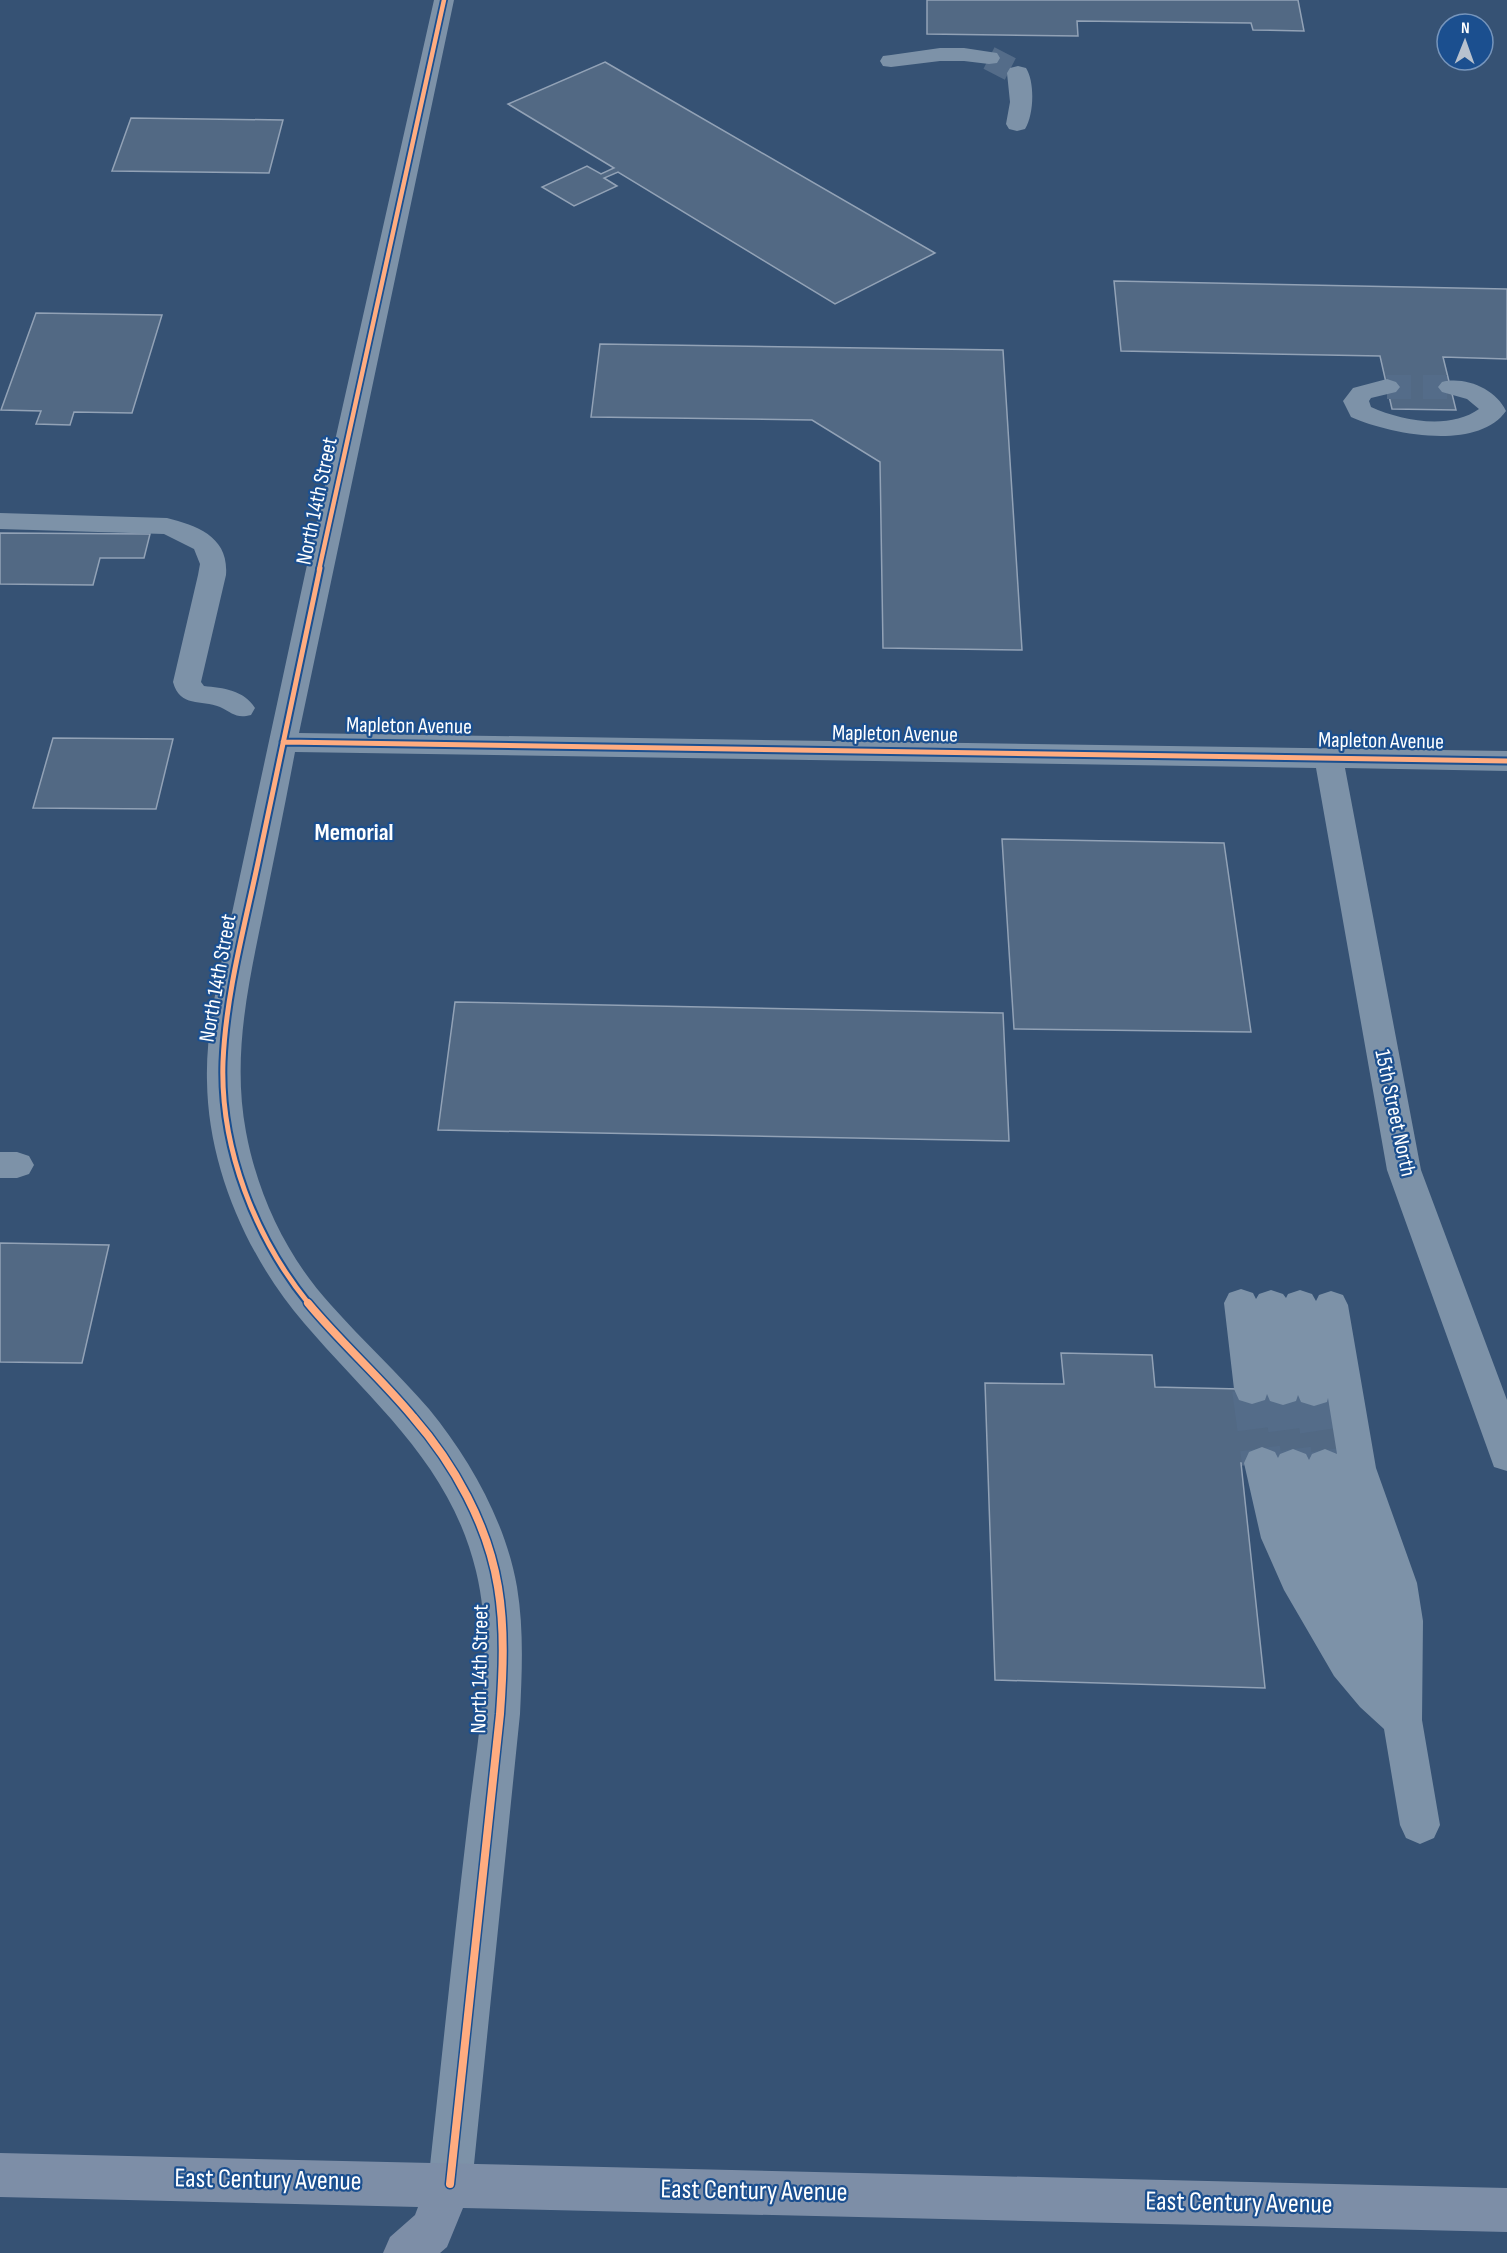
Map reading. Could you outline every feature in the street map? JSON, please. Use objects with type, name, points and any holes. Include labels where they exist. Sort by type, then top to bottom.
[{"type":"main road","name":"East Century Avenue","points":[[5,2176],[450,2184],[1507,2210]]},
{"type":"main road","points":[[406,2253],[431,2231],[450,2184]]},
{"type":"street","name":"North 14th Street","points":[[444,0],[228,1006],[223,1065],[224,1099],[230,1145],[253,1212],[266,1241],[288,1277],[314,1311],[409,1408],[439,1447],[464,1492],[486,1541],[500,1596],[500,1708],[450,2184]]},
{"type":"street","points":[[891,61],[938,54],[969,53],[989,58]]},
{"type":"street","points":[[1017,124],[1021,102],[1018,73]]},
{"type":"street","points":[[1387,387],[1362,393],[1356,401],[1360,412],[1375,420],[1395,424],[1449,427],[1471,424],[1486,418],[1493,411],[1491,403],[1483,396],[1451,387]]},
{"type":"street","points":[[0,521],[149,524],[183,531],[206,545],[213,564],[212,575],[186,682],[193,694],[224,698],[241,708]]},
{"type":"street","name":"Mapleton Avenue","points":[[283,742],[1507,761]]},
{"type":"street","name":"15th Street North","points":[[1329,758],[1404,1170],[1486,1391],[1507,1456]]},
{"type":"street","points":[[1285,1304],[1283,1390],[1285,1304]]},
{"type":"street","points":[[1285,1304],[1358,1468],[1398,1583],[1404,1621],[1402,1720]]},
{"type":"street","points":[[1402,1720],[1374,1694],[1348,1664],[1297,1578],[1280,1538],[1294,1464],[1360,1566],[1402,1720],[1420,1825]]},
{"type":"building","points":[[927,0],[1298,0],[1304,31],[1253,30],[1251,23],[1077,21],[1078,36],[927,34]]},
{"type":"building","points":[[605,62],[935,253],[835,304],[618,172],[604,178],[617,186],[574,206],[542,187],[587,166],[601,174],[614,168],[508,104]]},
{"type":"building","points":[[131,118],[283,120],[269,173],[112,171]]},
{"type":"building","points":[[1114,281],[1507,289],[1507,359],[1443,357],[1456,410],[1392,409],[1380,356],[1121,351]]},
{"type":"building","points":[[36,313],[162,315],[132,413],[74,412],[70,425],[36,424],[41,411],[1,410]]},
{"type":"building","points":[[600,344],[1003,350],[1022,650],[883,648],[880,462],[812,420],[591,417]]},
{"type":"building","points":[[0,533],[150,534],[144,558],[100,558],[93,585],[0,584]]},
{"type":"building","points":[[53,738],[173,739],[156,809],[33,808]]},
{"type":"building","points":[[1002,839],[1224,843],[1251,1032],[1014,1029]]},
{"type":"building","points":[[455,1002],[1003,1013],[1009,1141],[438,1130]]},
{"type":"building","points":[[0,1243],[109,1245],[82,1363],[0,1362]]},
{"type":"building","points":[[1061,1353],[1152,1355],[1155,1387],[1333,1391],[1344,1465],[1241,1463],[1265,1688],[995,1680],[985,1383],[1064,1384]]},
{"type":"tunnel","points":[[989,58],[1018,73]]},
{"type":"tunnel","points":[[1387,387],[1451,387]]},
{"type":"tunnel","points":[[1252,1389],[1262,1463]]},
{"type":"tunnel","points":[[1283,1390],[1293,1465]]},
{"type":"tunnel","points":[[1314,1391],[1325,1465]]},
{"type":"cycle path","points":[[444,0],[339,478],[230,999],[224,1041],[223,1084],[229,1134],[236,1162],[255,1217],[268,1243],[282,1268],[317,1314],[396,1397],[432,1440],[463,1490],[481,1529],[498,1585],[503,1656],[500,1714],[450,2184]]},
{"type":"cycle path","points":[[283,742],[1507,761]]},
{"type":"district","name":"Memorial","points":[[354,832]]}]
